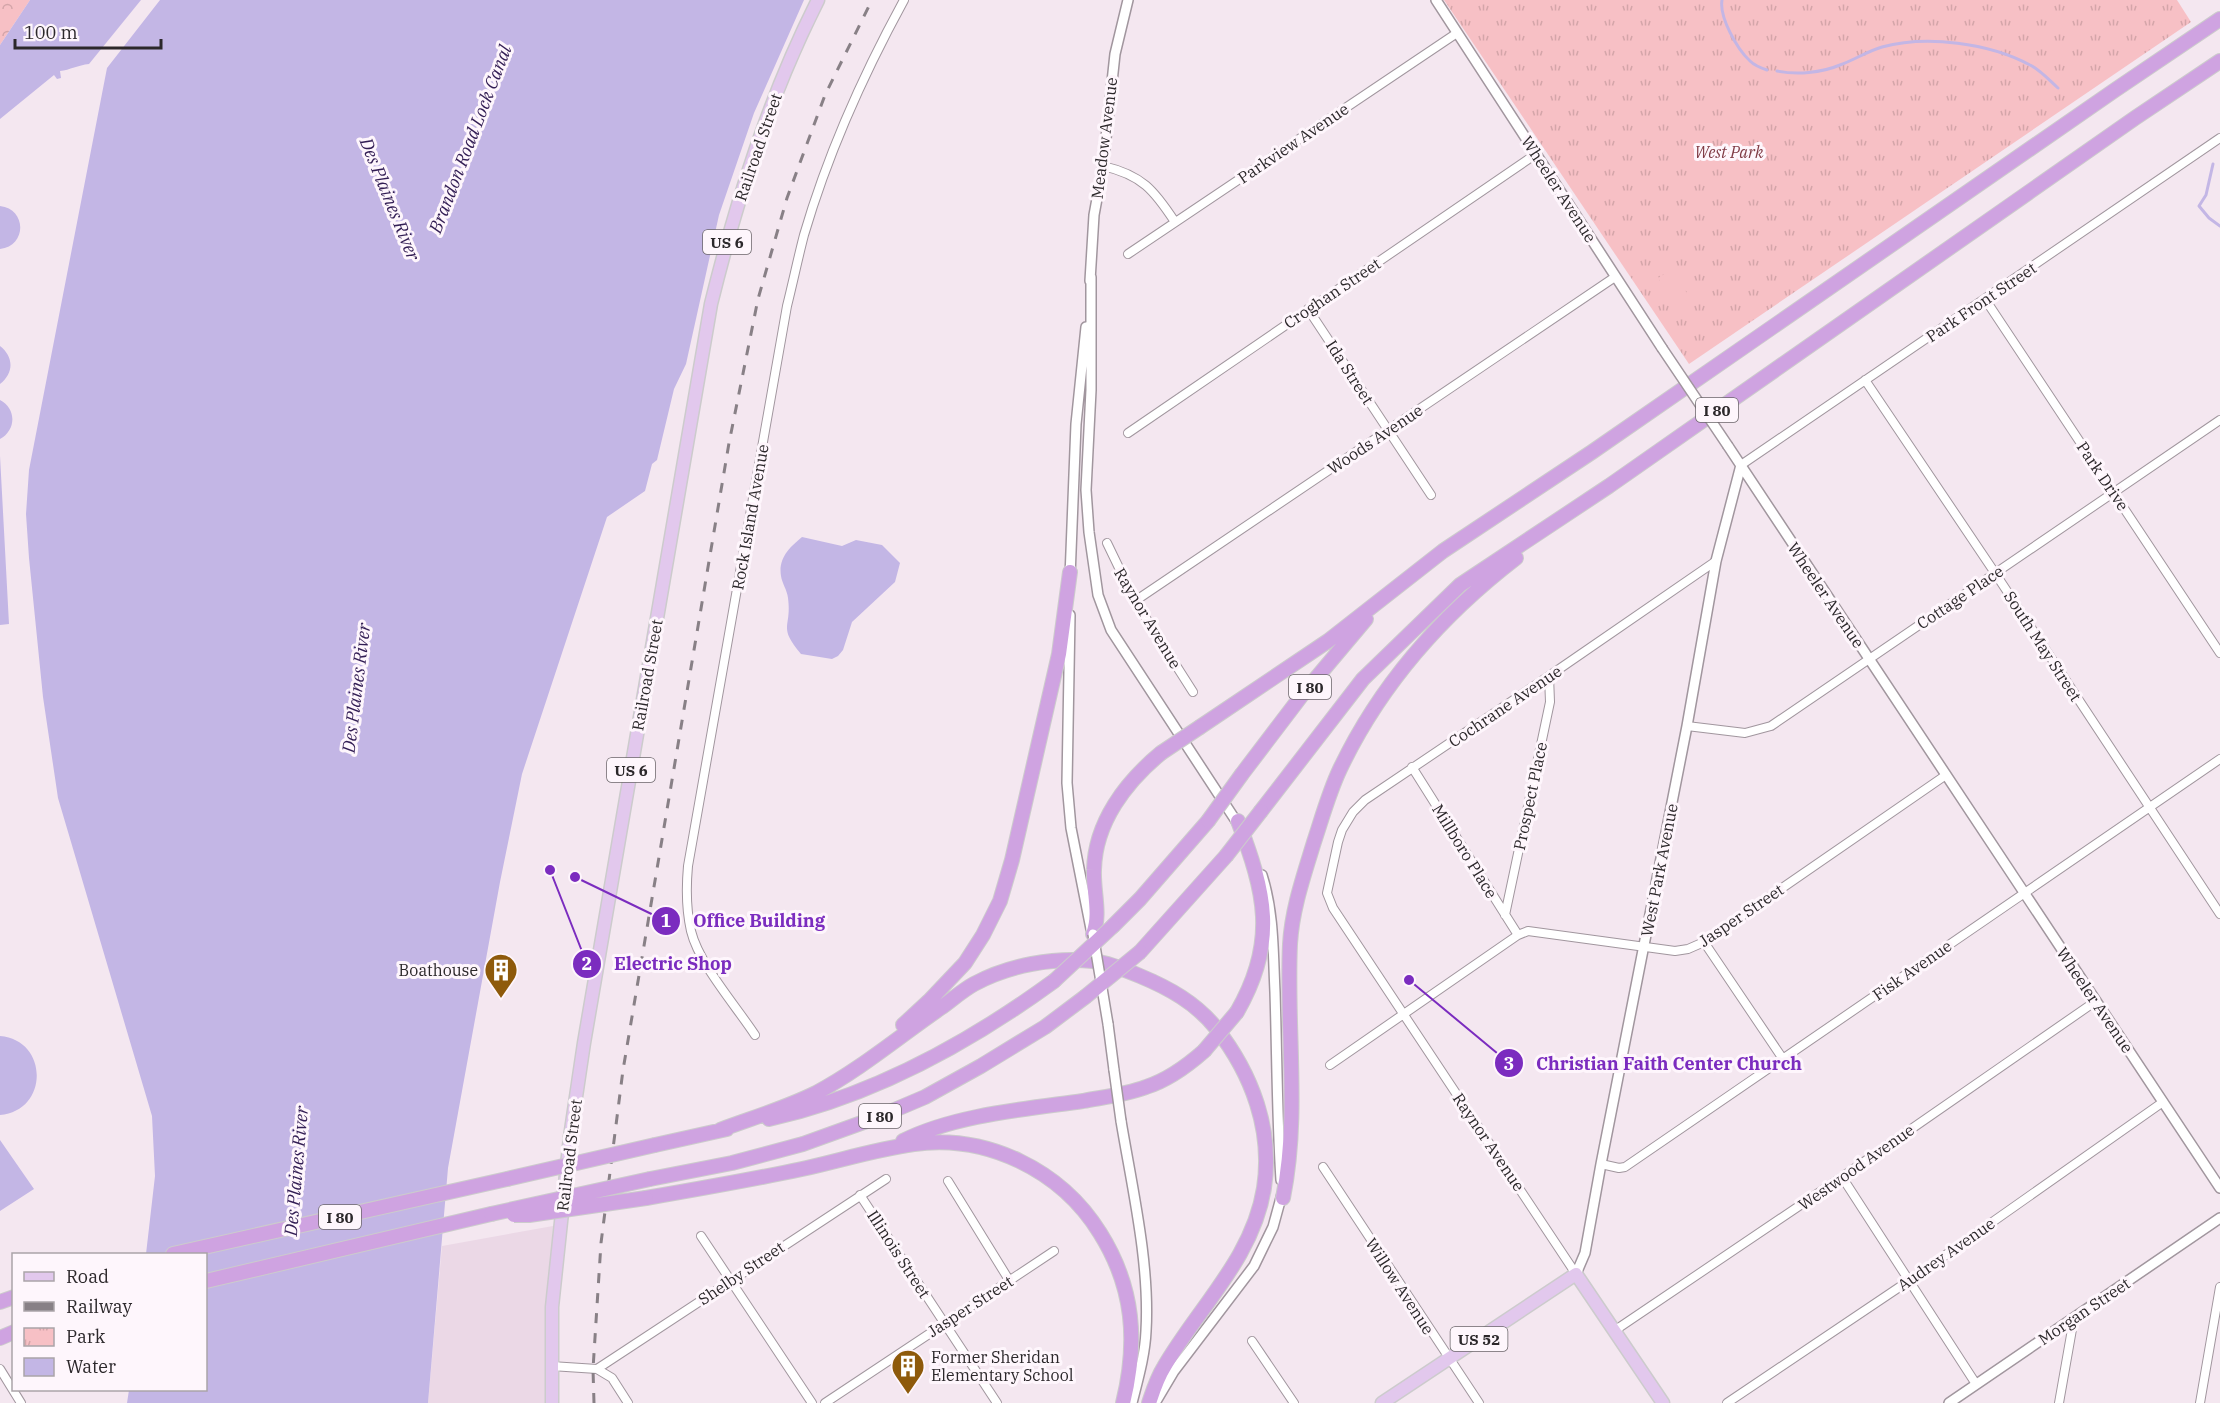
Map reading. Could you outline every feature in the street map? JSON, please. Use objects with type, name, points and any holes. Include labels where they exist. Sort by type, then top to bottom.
[{"type":"highway","name":"I 80","points":[[177,1253],[798,1113],[853,1094],[899,1074],[963,1041],[1016,1009],[1054,981],[1140,899],[1208,821],[1302,695],[1380,602],[1443,552],[1592,452],[2220,19]]},
{"type":"highway","name":"I 80","points":[[207,1281],[491,1214],[732,1163],[803,1144],[925,1097],[981,1066],[1045,1027],[1140,952],[1226,856],[1363,679],[1460,585],[1609,486],[2220,61]]},
{"type":"highway","points":[[1283,1198],[1293,1127],[1290,942],[1301,883],[1339,772],[1359,730],[1394,678],[1438,627],[1487,580],[1609,486]]},
{"type":"highway","points":[[856,1068],[929,1001],[965,963],[983,935],[1000,901],[1012,860],[1059,654],[1070,572]]},
{"type":"highway","points":[[1092,934],[1097,923],[1094,869],[1101,834],[1110,810],[1137,774],[1161,753],[1329,641],[1380,602]]},
{"type":"highway","points":[[888,1149],[913,1136],[939,1127],[1000,1113],[1128,1093],[1148,1087],[1182,1069],[1204,1051],[1244,1001],[1257,965],[1262,939],[1263,898],[1238,821]]},
{"type":"highway","points":[[720,1130],[816,1093],[856,1068],[974,984],[1007,970],[1050,962],[1095,961],[1131,972],[1179,996],[1214,1025],[1233,1050],[1258,1103],[1265,1156],[1264,1188],[1255,1220],[1239,1256],[1164,1366],[1149,1403]]},
{"type":"highway","points":[[491,1214],[529,1215],[738,1183],[915,1144],[947,1143],[978,1146],[1029,1164],[1064,1189],[1093,1221],[1114,1255],[1126,1288],[1131,1320],[1132,1349],[1123,1403]]},
{"type":"main road","name":"Railroad Street","points":[[552,1403],[552,1306],[573,1114],[711,304],[759,137],[783,76],[818,0]]},
{"type":"main road","name":"Raynor Avenue","points":[[1576,1274],[1663,1403]]},
{"type":"main road","name":"US 52","points":[[1382,1403],[1576,1274]]},
{"type":"street","name":"Rock Island Avenue","points":[[755,1035],[707,965],[692,933],[686,895],[688,866],[785,316],[804,235],[838,138],[881,42],[904,0]]},
{"type":"street","name":"Meadow Avenue","points":[[1090,277],[1094,215],[1103,166],[1115,54],[1128,0]]},
{"type":"street","name":"Wheeler Avenue","points":[[1436,0],[1615,277],[2220,1188]]},
{"type":"street","name":"Parkview Avenue","points":[[1128,254],[1457,33]]},
{"type":"street","name":"Park Front Street","points":[[1741,465],[2220,138]]},
{"type":"street","name":"Croghan Street","points":[[1128,433],[1536,154]]},
{"type":"street","points":[[1103,166],[1136,177],[1157,194],[1175,222]]},
{"type":"street","points":[[1090,277],[1076,424],[1070,572],[1067,783],[1071,828],[1108,1024],[1147,1302],[1142,1366],[1132,1403]]},
{"type":"street","points":[[1090,277],[1090,390],[1086,490],[1098,595],[1111,630],[1238,821],[1253,850],[1270,900],[1278,1132],[1283,1198],[1273,1227],[1254,1266],[1174,1371],[1155,1403]]},
{"type":"street","name":"Woods Avenue","points":[[1135,601],[1615,277]]},
{"type":"street","name":"Park Drive","points":[[1985,299],[2220,653]]},
{"type":"street","name":"Ida Street","points":[[1308,309],[1431,495]]},
{"type":"street","name":"South May Street","points":[[1864,380],[1995,573],[2220,914]]},
{"type":"street","name":"Cottage Place","points":[[1687,726],[1745,733],[1772,726],[1868,658],[2114,494],[2220,420]]},
{"type":"street","name":"West Park Avenue","points":[[1576,1274],[1585,1253],[1600,1164],[1687,726],[1716,561],[1741,465]]},
{"type":"street","name":"Raynor Avenue","points":[[1107,543],[1135,601],[1193,692]]},
{"type":"street","name":"Cochrane Avenue","points":[[1329,877],[1342,830],[1353,812],[1365,800],[1716,561]]},
{"type":"street","name":"Prospect Place","points":[[1505,915],[1550,702],[1550,676]]},
{"type":"street","name":"Fisk Avenue","points":[[1600,1164],[1625,1167],[2220,759]]},
{"type":"street","name":"Millboro Place","points":[[1412,768],[1518,935]]},
{"type":"street","name":"Jasper Street","points":[[1518,935],[1528,931],[1675,951],[1688,949],[1704,942],[1946,775]]},
{"type":"street","name":"Raynor Avenue","points":[[1329,877],[1327,893],[1333,908],[1576,1274]]},
{"type":"street","points":[[1330,1065],[1518,935]]},
{"type":"street","points":[[1704,942],[1783,1059]]},
{"type":"street","name":"Westwood Avenue","points":[[1614,1331],[1842,1177],[2096,1000]]},
{"type":"street","name":"Audrey Avenue","points":[[1727,1403],[1910,1280],[2163,1102]]},
{"type":"street","name":"Willow Avenue","points":[[1323,1167],[1479,1403]]},
{"type":"street","points":[[1842,1177],[1976,1384]]},
{"type":"street","name":"Shelby Street","points":[[597,1369],[886,1179]]},
{"type":"street","points":[[948,1181],[1010,1280]]},
{"type":"street","name":"Illinois Street","points":[[860,1195],[997,1403]]},
{"type":"street","name":"Morgan Street","points":[[1949,1403],[2220,1218]]},
{"type":"street","points":[[700,1236],[812,1403]]},
{"type":"street","name":"Jasper Street","points":[[825,1403],[1054,1251]]},
{"type":"street","points":[[2200,1403],[2220,1287]]},
{"type":"street","points":[[2059,1403],[2074,1318]]},
{"type":"street","points":[[1252,1341],[1294,1403]]},
{"type":"street","points":[[551,1366],[597,1369],[612,1378],[628,1403]]},
{"type":"street","points":[[0,1369],[12,1388]]},
{"type":"shaded area","points":[[553,1226],[546,1403],[428,1403],[442,1246]]},
{"type":"green space","points":[[0,0],[30,0],[0,45]]},
{"type":"green space","name":"West Park","points":[[1444,0],[2177,0],[2191,22],[1689,364]]},
{"type":"green space","points":[[1672,269],[1690,298],[1677,307],[1658,278]]},
{"type":"water","points":[[30,0],[141,0],[89,64],[60,71],[61,78],[57,79],[54,75],[0,119],[0,45]]},
{"type":"water","points":[[160,0],[804,0],[754,113],[719,215],[686,364],[674,389],[657,460],[652,464],[645,491],[607,517],[522,774],[448,1168],[428,1403],[127,1403],[129,1391],[207,1391],[207,1253],[146,1253],[155,1176],[152,1116],[58,798],[43,697],[26,514],[29,470],[107,68]]},
{"type":"water","points":[[0,206],[15,214],[20,228],[15,241],[0,249]]},
{"type":"water","points":[[0,346],[8,355],[10,370],[0,384]]},
{"type":"water","points":[[0,400],[6,404],[12,414],[12,425],[0,439]]},
{"type":"water","points":[[0,456],[9,624],[0,625]]},
{"type":"water","points":[[802,537],[842,546],[856,540],[882,545],[900,563],[895,582],[852,622],[843,650],[832,659],[801,654],[787,632],[789,608],[787,592],[781,576],[781,564],[789,549]]},
{"type":"water","points":[[0,1036],[16,1040],[28,1049],[37,1075],[28,1102],[16,1111],[0,1115]]},
{"type":"water","points":[[0,1140],[34,1189],[0,1211]]},
{"type":"waterway","points":[[1722,0],[1723,15],[1735,41],[1750,61],[1767,70]]},
{"type":"waterway","points":[[1777,71],[1793,73],[1833,68],[1871,51],[1900,43],[1958,43],[2014,57],[2030,65],[2058,88]]},
{"type":"waterway","points":[[2213,164],[2206,195],[2199,206],[2220,226]]},
{"type":"railway","points":[[594,1403],[593,1369],[601,1243],[623,1070],[729,443],[758,299],[787,198],[825,95],[872,0]]},
{"type":"place","name":"Electric Shop","points":[[550,870]]},
{"type":"place","name":"Office Building","points":[[575,877]]},
{"type":"place","name":"Christian Faith Center Church","points":[[1409,980]]},
{"type":"place","name":"Boathouse","points":[[501,999]]},
{"type":"place","name":"Former Sheridan Elementary School","points":[[908,1395]]},
{"type":"water label","name":"Brandon Road Lock Canal","points":[[470,139]]},
{"type":"water label","name":"Des Plaines River","points":[[390,199]]},
{"type":"water label","name":"Des Plaines River","points":[[356,688]]},
{"type":"water label","name":"Des Plaines River","points":[[296,1171]]}]
